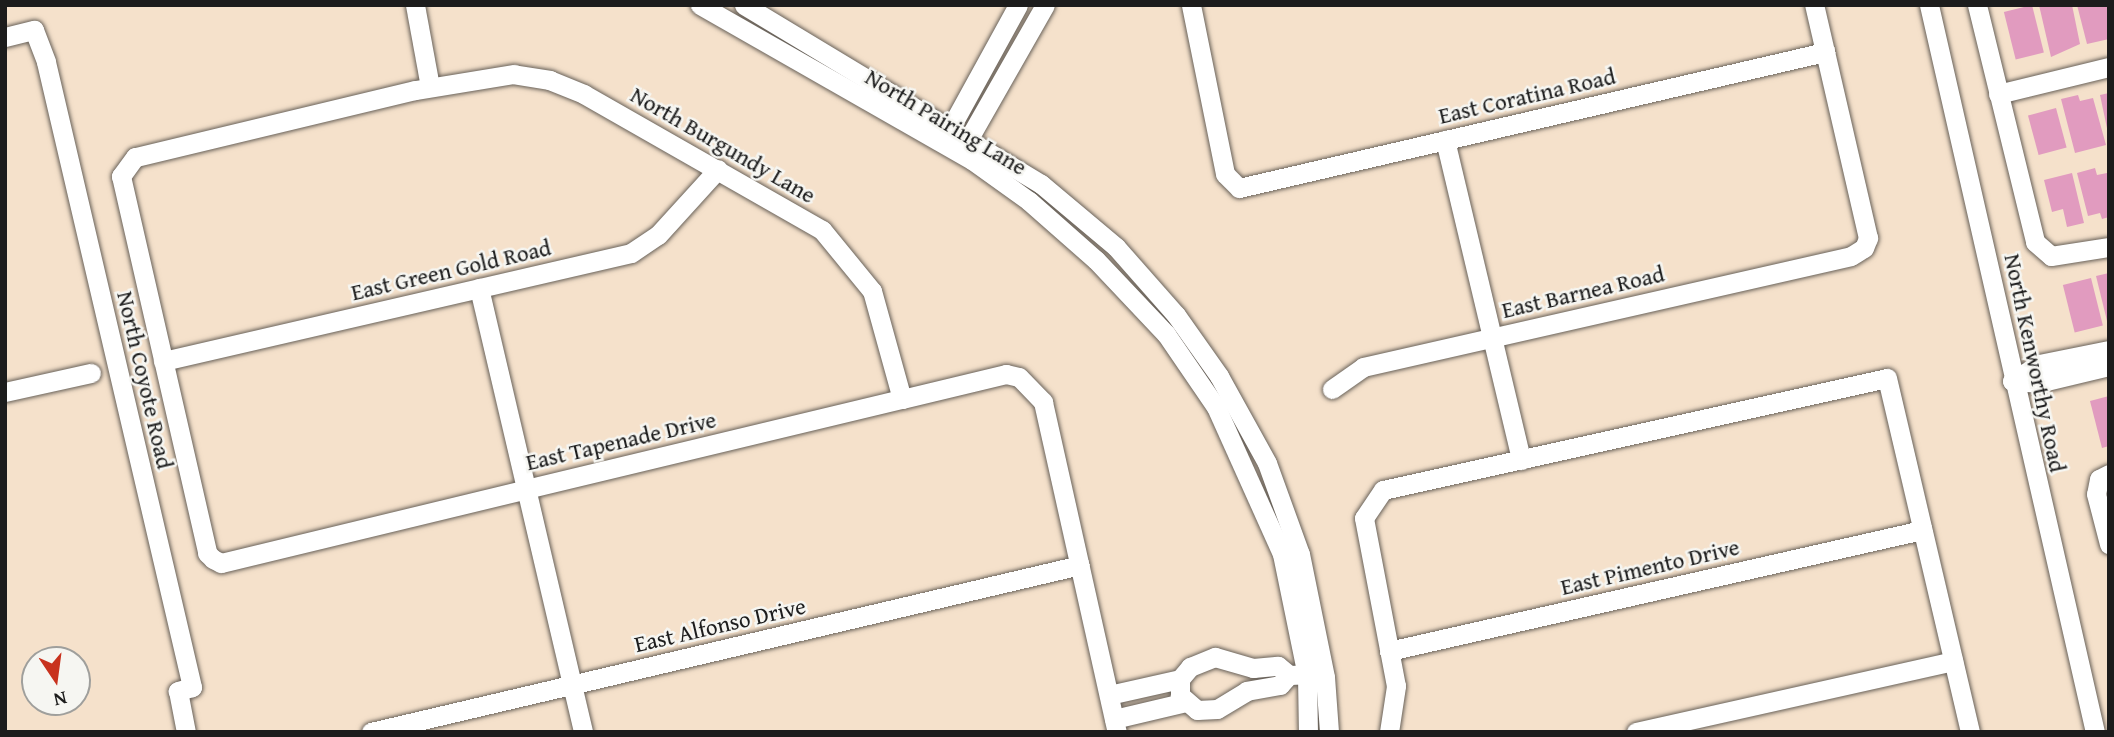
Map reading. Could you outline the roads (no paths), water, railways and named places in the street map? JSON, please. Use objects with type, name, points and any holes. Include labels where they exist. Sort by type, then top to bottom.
[{"type":"street","points":[[415,5],[422,88]]},
{"type":"street","name":"North Pairing Lane","points":[[700,5],[1041,184],[1116,247],[1176,315],[1219,376],[1267,463],[1300,554],[1308,732]]},
{"type":"street","name":"North Pairing Lane","points":[[744,5],[946,135]]},
{"type":"street","points":[[946,135],[1018,5]]},
{"type":"street","points":[[965,145],[1045,5]]},
{"type":"street","name":"East Coratina Road","points":[[1191,5],[1224,174],[1239,188],[1825,52]]},
{"type":"street","points":[[1814,5],[1825,52]]},
{"type":"street","name":"North Kenworthy Road","points":[[1929,5],[2012,381],[2095,732]]},
{"type":"street","points":[[1977,5],[2035,242],[2051,256],[2109,247]]},
{"type":"street","name":"North Coyote Road","points":[[5,37],[34,30],[46,62],[192,687],[178,691],[186,732]]},
{"type":"street","name":"East Barnea Road","points":[[1332,389],[1363,366],[1851,256],[1864,248],[1868,239],[1825,52]]},
{"type":"street","points":[[1998,93],[2109,67]]},
{"type":"street","name":"North Burgundy Lane","points":[[163,361],[121,176],[135,157],[422,88],[514,74],[550,80],[584,94],[800,215],[843,250],[872,291],[902,399]]},
{"type":"street","points":[[1445,140],[1521,460]]},
{"type":"street","name":"East Green Gold Road","points":[[163,361],[631,253],[658,235],[718,169]]},
{"type":"street","points":[[479,288],[583,732]]},
{"type":"street","points":[[2012,381],[2039,364],[2109,351]]},
{"type":"street","name":"East Tapenade Drive","points":[[163,361],[207,554],[221,563],[1006,374],[1030,386],[1043,402],[1080,565]]},
{"type":"street","points":[[2012,381],[2038,383],[2109,366]]},
{"type":"street","points":[[5,392],[91,373]]},
{"type":"street","points":[[1389,732],[1396,686],[1364,518],[1384,490],[1887,378],[1970,732]]},
{"type":"street","points":[[2104,477],[2096,494],[2109,544]]},
{"type":"street","name":"East Pimento Drive","points":[[1389,651],[1922,530]]},
{"type":"street","points":[[1080,565],[1116,725],[1185,702]]},
{"type":"street","name":"East Alfonso Drive","points":[[372,732],[1080,565]]},
{"type":"street","points":[[1109,695],[1180,679],[1190,667],[1215,657],[1254,667],[1278,666],[1307,674]]},
{"type":"street","points":[[1636,732],[1953,661]]},
{"type":"street","points":[[1180,679],[1180,695],[1197,710],[1217,709],[1247,691],[1280,685],[1307,674]]},
{"type":"street","name":"North Pairing Lane","points":[[1307,674],[1328,732]]}]
